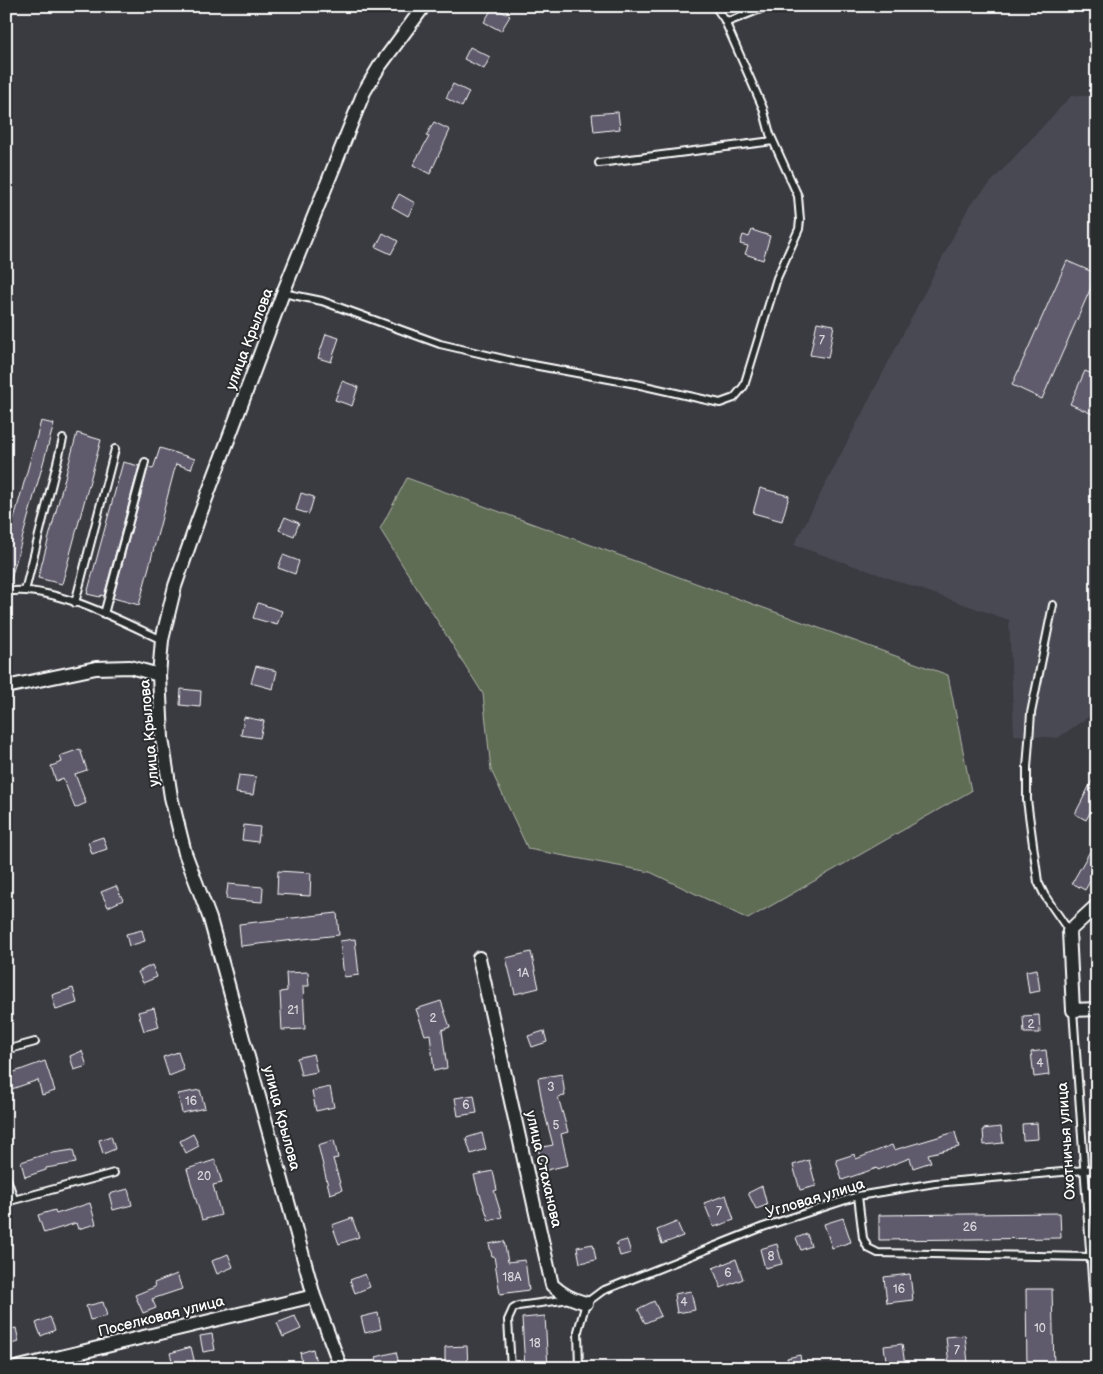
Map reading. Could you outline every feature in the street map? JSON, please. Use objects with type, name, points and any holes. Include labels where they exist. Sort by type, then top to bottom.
[{"type":"street","name":"улица Крылова","points":[[341,1368],[314,1296],[210,919],[186,853],[170,797],[162,738],[159,675],[162,640],[175,586],[283,293],[364,92],[379,66],[424,6]]},
{"type":"street","points":[[6,686],[96,668],[130,667],[159,675]]},
{"type":"street","points":[[1069,932],[1097,905]]},
{"type":"street","name":"Охотничья улица","points":[[1069,932],[1073,1010]]},
{"type":"street","name":"улица Стаханова","points":[[479,958],[552,1285],[561,1294],[586,1303]]},
{"type":"street","points":[[1073,1010],[1097,1009]]},
{"type":"street","name":"Поселковая улица","points":[[15,1368],[314,1296]]},
{"type":"lane","points":[[283,293],[322,301],[450,346],[517,362],[636,384],[720,403],[734,398],[744,386],[777,278],[799,229],[800,220],[798,196],[773,141],[763,108],[724,19],[715,6]]},
{"type":"lane","points":[[724,19],[730,20],[768,6]]},
{"type":"lane","points":[[599,163],[773,141]]},
{"type":"lane","points":[[26,591],[63,438]]},
{"type":"lane","points":[[75,603],[115,449]]},
{"type":"lane","points":[[104,614],[145,462]]},
{"type":"lane","points":[[6,592],[26,591],[67,599],[162,640]]},
{"type":"lane","points":[[1053,605],[1031,713],[1027,800],[1038,882],[1069,932]]},
{"type":"lane","name":"Охотничья улица","points":[[1073,1010],[1090,1257],[1096,1306],[1097,1348]]},
{"type":"lane","points":[[6,1050],[35,1042]]},
{"type":"lane","name":"Угловая улица","points":[[586,1303],[602,1291],[754,1230],[858,1196],[935,1183],[1097,1169]]},
{"type":"lane","points":[[6,1202],[114,1173]]},
{"type":"lane","points":[[6,1176],[14,1200]]},
{"type":"lane","points":[[858,1196],[864,1238],[868,1248],[878,1253],[1090,1257]]},
{"type":"lane","points":[[511,1368],[508,1320],[513,1309],[518,1306],[571,1299]]},
{"type":"lane","points":[[579,1368],[578,1331],[586,1303]]},
{"type":"shaded area","points":[[1071,96],[1097,96],[1097,711],[1058,738],[1014,735],[1009,620],[794,545],[969,206]]},
{"type":"green space","points":[[407,478],[948,675],[971,791],[748,919],[650,872],[528,849],[491,770],[483,694],[380,529]]},
{"type":"building","points":[[493,7],[510,16],[501,31],[484,22]]},
{"type":"building","points":[[470,47],[490,57],[484,69],[464,59]]},
{"type":"building","points":[[453,84],[469,92],[462,107],[446,98]]},
{"type":"building","points":[[618,112],[620,129],[594,132],[592,114]]},
{"type":"building","points":[[434,122],[450,130],[430,174],[413,165],[429,137],[426,136]]},
{"type":"building","points":[[399,194],[415,203],[408,216],[392,207]]},
{"type":"building","points":[[752,230],[770,236],[763,260],[745,254],[748,246],[740,244],[743,235],[749,237]]},
{"type":"building","points":[[383,233],[398,241],[391,254],[376,247]]},
{"type":"building","points":[[1067,261],[1097,274],[1042,399],[1012,385]]},
{"type":"building","points":[[817,322],[834,325],[828,358],[810,355]]},
{"type":"building","points":[[326,334],[339,338],[331,362],[318,358]]},
{"type":"building","points":[[1085,371],[1097,376],[1097,416],[1070,404]]},
{"type":"building","points":[[342,381],[358,387],[352,406],[335,400]]},
{"type":"building","points":[[41,421],[54,424],[9,586],[6,586],[6,548]]},
{"type":"building","points":[[77,433],[101,440],[62,584],[38,578]]},
{"type":"building","points":[[160,448],[195,459],[191,469],[176,464],[139,605],[113,598],[148,468],[153,469]]},
{"type":"building","points":[[123,462],[139,466],[104,596],[101,595],[100,597],[87,594]]},
{"type":"building","points":[[760,488],[789,496],[782,521],[753,513]]},
{"type":"building","points":[[301,493],[314,497],[309,514],[296,510]]},
{"type":"building","points":[[285,517],[299,523],[294,536],[279,530]]},
{"type":"building","points":[[283,555],[299,561],[295,574],[278,568]]},
{"type":"building","points":[[258,603],[282,611],[277,625],[253,618]]},
{"type":"building","points":[[256,666],[277,671],[273,689],[251,683]]},
{"type":"building","points":[[181,689],[201,691],[200,707],[180,705]]},
{"type":"building","points":[[244,717],[264,721],[260,738],[241,735]]},
{"type":"building","points":[[80,749],[87,770],[75,774],[86,803],[75,808],[63,778],[56,781],[51,766],[62,762],[60,756]]},
{"type":"building","points":[[1097,771],[1097,800],[1086,820],[1075,814]]},
{"type":"building","points":[[239,775],[256,777],[253,795],[236,793]]},
{"type":"building","points":[[244,825],[260,827],[258,842],[242,840]]},
{"type":"building","points":[[103,837],[107,849],[92,854],[88,842]]},
{"type":"building","points":[[1097,839],[1097,869],[1085,890],[1072,883]]},
{"type":"building","points":[[278,871],[311,873],[310,896],[277,894]]},
{"type":"building","points":[[228,884],[263,887],[262,902],[226,899]]},
{"type":"building","points":[[116,886],[123,900],[108,907],[101,892]]},
{"type":"building","points":[[337,913],[339,935],[241,946],[239,924]]},
{"type":"building","points":[[142,930],[145,941],[129,946],[126,934]]},
{"type":"building","points":[[355,939],[359,975],[344,977],[340,941]]},
{"type":"building","points":[[531,952],[539,988],[515,994],[506,958]]},
{"type":"building","points":[[152,965],[157,977],[143,983],[138,972]]},
{"type":"building","points":[[1037,969],[1040,991],[1029,993],[1026,971]]},
{"type":"building","points":[[308,972],[309,986],[303,986],[305,1029],[282,1030],[280,992],[287,991],[286,973]]},
{"type":"building","points":[[73,988],[77,1003],[56,1010],[52,995]]},
{"type":"building","points":[[441,1001],[450,1027],[442,1030],[447,1068],[434,1071],[430,1034],[425,1035],[416,1009]]},
{"type":"building","points":[[154,1008],[159,1027],[144,1031],[138,1012]]},
{"type":"building","points":[[1039,1015],[1040,1033],[1024,1033],[1023,1016]]},
{"type":"building","points":[[544,1031],[547,1042],[532,1047],[528,1036]]},
{"type":"building","points":[[1046,1050],[1049,1075],[1034,1077],[1031,1052]]},
{"type":"building","points":[[82,1051],[87,1066],[74,1070],[70,1056]]},
{"type":"building","points":[[178,1052],[184,1070],[169,1076],[163,1057]]},
{"type":"building","points":[[313,1054],[317,1072],[301,1075],[297,1058]]},
{"type":"building","points":[[45,1061],[55,1091],[42,1095],[38,1080],[6,1091],[6,1075]]},
{"type":"building","points":[[562,1074],[565,1096],[558,1097],[568,1132],[561,1134],[568,1165],[543,1171],[538,1148],[553,1145],[538,1078]]},
{"type":"building","points":[[330,1087],[334,1107],[316,1111],[312,1091]]},
{"type":"building","points":[[200,1090],[205,1108],[182,1113],[178,1094]]},
{"type":"building","points":[[474,1095],[477,1113],[458,1116],[455,1098]]},
{"type":"building","points":[[1037,1123],[1038,1139],[1023,1140],[1022,1124]]},
{"type":"building","points":[[1001,1127],[1003,1143],[984,1145],[983,1129]]},
{"type":"building","points":[[955,1132],[959,1147],[928,1154],[931,1162],[913,1168],[910,1158],[878,1170],[877,1168],[842,1180],[836,1160],[855,1154],[856,1159],[892,1145],[894,1150]]},
{"type":"building","points":[[482,1133],[486,1149],[471,1154],[466,1138]]},
{"type":"building","points":[[193,1134],[199,1146],[186,1153],[180,1141]]},
{"type":"building","points":[[111,1136],[115,1149],[103,1154],[99,1140]]},
{"type":"building","points":[[334,1140],[338,1158],[333,1159],[342,1190],[330,1194],[318,1145]]},
{"type":"building","points":[[73,1150],[76,1163],[46,1168],[46,1170],[25,1177],[21,1162],[46,1154]]},
{"type":"building","points":[[215,1160],[222,1183],[213,1185],[221,1215],[202,1220],[187,1169]]},
{"type":"building","points":[[809,1160],[816,1186],[800,1190],[793,1165]]},
{"type":"building","points":[[493,1171],[497,1190],[494,1191],[502,1217],[489,1221],[474,1175]]},
{"type":"building","points":[[762,1186],[767,1205],[756,1209],[748,1193]]},
{"type":"building","points":[[128,1189],[132,1205],[113,1210],[109,1194]]},
{"type":"building","points":[[726,1195],[734,1220],[714,1227],[704,1203]]},
{"type":"building","points":[[90,1203],[96,1224],[78,1229],[76,1223],[44,1233],[38,1215],[55,1210],[56,1214]]},
{"type":"building","points":[[1060,1213],[1061,1238],[879,1240],[879,1215]]},
{"type":"building","points":[[352,1218],[359,1237],[339,1244],[332,1225]]},
{"type":"building","points":[[843,1218],[851,1242],[832,1248],[824,1224]]},
{"type":"building","points":[[677,1222],[683,1236],[662,1244],[657,1230]]},
{"type":"building","points":[[807,1234],[811,1246],[801,1250],[796,1238]]},
{"type":"building","points":[[627,1240],[631,1253],[620,1256],[616,1243]]},
{"type":"building","points":[[504,1241],[508,1262],[525,1260],[529,1290],[500,1294],[494,1256],[492,1256],[489,1244]]},
{"type":"building","points":[[593,1244],[596,1260],[580,1263],[577,1247]]},
{"type":"building","points":[[777,1244],[782,1264],[765,1268],[760,1249]]},
{"type":"building","points":[[228,1254],[233,1267],[217,1274],[212,1261]]},
{"type":"building","points":[[736,1259],[743,1279],[721,1288],[713,1268]]},
{"type":"building","points":[[177,1274],[182,1289],[152,1299],[156,1308],[143,1313],[135,1295],[155,1287],[154,1283]]},
{"type":"building","points":[[365,1274],[370,1287],[355,1293],[350,1280]]},
{"type":"building","points":[[910,1274],[913,1300],[887,1303],[884,1277]]},
{"type":"building","points":[[1026,1289],[1052,1289],[1054,1368],[1027,1368]]},
{"type":"building","points":[[691,1291],[695,1310],[677,1313],[674,1294]]},
{"type":"building","points":[[654,1301],[661,1316],[645,1323],[638,1309]]},
{"type":"building","points":[[103,1302],[107,1316],[90,1320],[86,1306]]},
{"type":"building","points":[[378,1313],[381,1329],[365,1333],[361,1317]]},
{"type":"building","points":[[295,1316],[301,1329],[283,1337],[277,1323]]},
{"type":"building","points":[[545,1316],[548,1368],[525,1368],[522,1318]]},
{"type":"building","points":[[50,1317],[55,1330],[41,1336],[36,1323]]},
{"type":"building","points":[[16,1328],[19,1342],[6,1345],[6,1330]]},
{"type":"building","points":[[212,1334],[215,1350],[203,1352],[200,1336]]},
{"type":"building","points":[[965,1335],[968,1363],[949,1365],[946,1337]]},
{"type":"building","points":[[902,1344],[905,1365],[887,1367],[884,1346]]},
{"type":"building","points":[[467,1346],[468,1368],[445,1368],[445,1347]]},
{"type":"building","points":[[191,1347],[196,1368],[174,1368],[170,1353]]},
{"type":"building","points":[[313,1349],[316,1363],[303,1366],[300,1353]]},
{"type":"building","points":[[396,1352],[400,1368],[378,1368],[376,1357]]},
{"type":"building","points":[[800,1355],[802,1368],[789,1368],[787,1358]]}]
